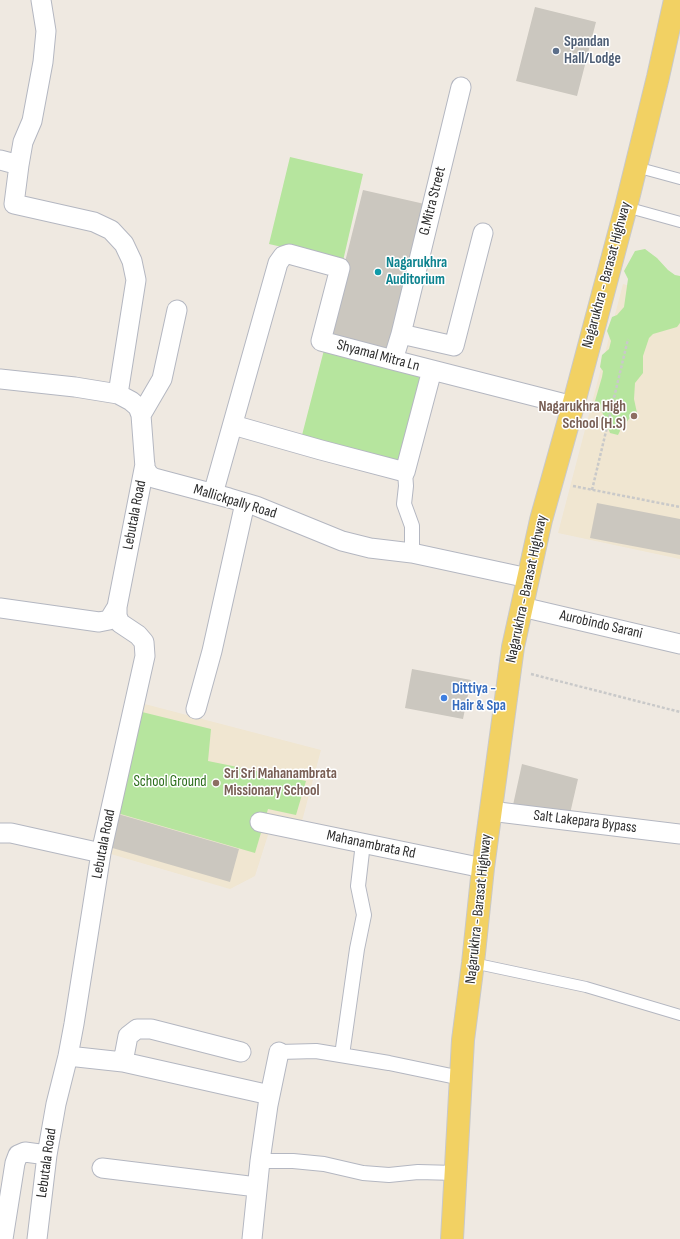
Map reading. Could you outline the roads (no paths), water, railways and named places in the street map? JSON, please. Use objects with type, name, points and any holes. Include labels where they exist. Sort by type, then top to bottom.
[{"type":"main road","name":"Nagarukhra - Barasat Highway","points":[[452,1239],[463,1040],[490,811],[513,647],[541,520],[626,207],[675,0]]},
{"type":"street","points":[[41,0],[46,31],[43,62],[32,121],[23,142],[14,204],[94,222],[111,230],[124,244],[132,261],[136,280],[118,394]]},
{"type":"street","name":"G.Mitra Street","points":[[393,360],[401,334],[461,87]]},
{"type":"street","points":[[0,160],[19,165]]},
{"type":"street","points":[[401,334],[454,346],[483,233]]},
{"type":"street","name":"Shyamal Mitra Ln","points":[[213,494],[278,263],[283,256],[289,254],[340,268],[321,341],[573,406]]},
{"type":"street","points":[[141,415],[162,379],[177,310]]},
{"type":"street","points":[[412,552],[412,526],[404,504],[406,486],[405,472],[432,370]]},
{"type":"street","points":[[0,379],[75,387],[118,394],[131,400],[138,407],[141,415],[145,464]]},
{"type":"street","points":[[233,425],[405,472]]},
{"type":"street","name":"Mallickpally Road","points":[[145,464],[145,468],[149,475],[154,478],[245,503],[342,541],[370,548],[412,552],[528,578]]},
{"type":"street","name":"Lebutala Road","points":[[37,1239],[56,1104],[68,1056],[101,853],[145,656],[144,642],[138,635],[120,623],[117,616],[117,607],[145,464]]},
{"type":"street","points":[[196,708],[212,651],[245,503]]},
{"type":"street","points":[[0,608],[99,622],[109,620],[117,607]]},
{"type":"street","name":"Aurobindo Sarani","points":[[522,607],[680,644]]},
{"type":"street","name":"Salt Lakepara Bypass","points":[[490,811],[680,834]]},
{"type":"street","name":"Mahanambrata Rd","points":[[260,822],[483,868]]},
{"type":"street","points":[[0,833],[11,833],[101,853]]},
{"type":"street","points":[[342,1055],[357,949],[364,915],[358,886],[363,843]]},
{"type":"street","points":[[123,1062],[128,1036],[137,1029],[151,1029],[241,1052]]},
{"type":"street","points":[[252,1239],[260,1161],[270,1094],[279,1052],[316,1051],[389,1063],[461,1078]]},
{"type":"street","points":[[68,1056],[123,1062],[270,1094]]},
{"type":"street","points":[[3,1239],[15,1164],[18,1155],[25,1152],[48,1155]]},
{"type":"street","points":[[260,1161],[293,1161],[324,1164],[363,1173],[389,1175],[418,1172],[456,1173]]},
{"type":"street","points":[[102,1168],[257,1187]]},
{"type":"lane","points":[[636,167],[680,179]]},
{"type":"lane","points":[[626,207],[680,222]]},
{"type":"lane","points":[[473,963],[586,987],[680,1016]]},
{"type":"place","name":"Spandan Hall/Lodge","points":[[556,51]]},
{"type":"place","name":"Nagarukhra Auditorium","points":[[378,272]]},
{"type":"place","name":"Nagarukhra High School (H.S)","points":[[634,416]]},
{"type":"place","name":"Dittiya - Hair & Spa","points":[[444,698]]},
{"type":"place","name":"Sri Sri Mahanambrata Missionary School","points":[[216,783]]},
{"type":"park label","name":"School Ground","points":[[170,782]]}]
